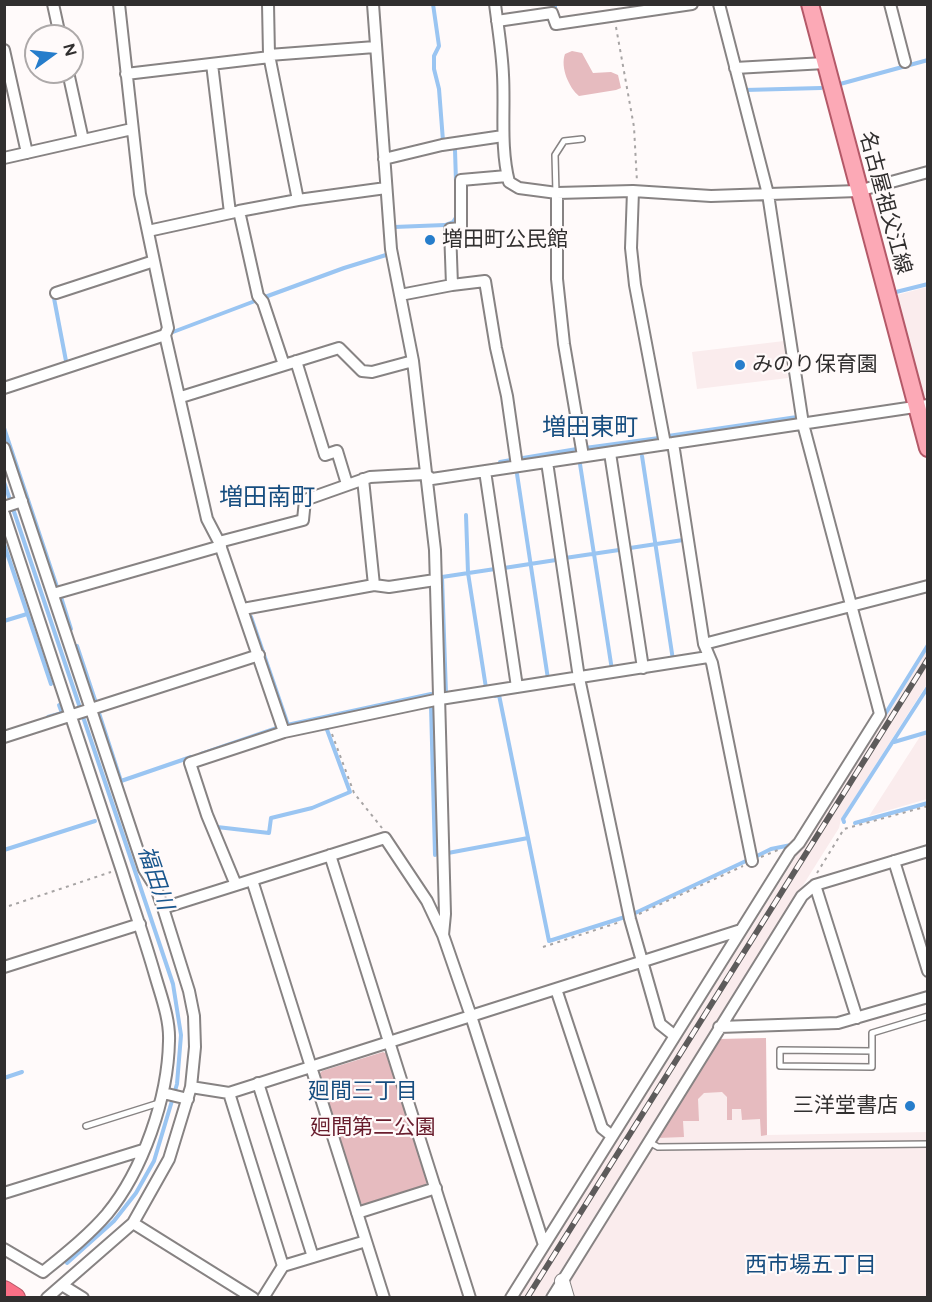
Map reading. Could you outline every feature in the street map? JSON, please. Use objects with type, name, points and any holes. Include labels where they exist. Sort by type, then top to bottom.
[{"type":"highway","points":[[4,1291],[15,1298]]},
{"type":"main road","name":"名古屋祖父江線","points":[[810,4],[858,191],[922,406],[927,448]]},
{"type":"street","points":[[52,4],[57,24]]},
{"type":"street","points":[[120,4],[140,194],[168,327],[165,335],[202,501],[207,519],[220,544],[284,732]]},
{"type":"street","points":[[268,4],[270,56],[298,200]]},
{"type":"street","points":[[373,4],[391,249],[413,361],[425,474],[430,498],[440,699],[445,914],[443,935]]},
{"type":"street","points":[[495,4],[503,74],[503,136],[507,176],[509,183],[519,189],[556,193],[635,191],[711,196],[858,191],[927,172]]},
{"type":"street","points":[[497,21],[552,13],[556,24],[692,4]]},
{"type":"street","points":[[511,1298],[790,852],[799,843],[880,714],[803,424],[768,194],[718,4]]},
{"type":"street","points":[[890,4],[905,62]]},
{"type":"street","points":[[126,74],[270,56],[375,47]]},
{"type":"street","points":[[4,50],[27,153]]},
{"type":"street","points":[[735,68],[825,63]]},
{"type":"street","points":[[212,64],[234,212],[258,296],[263,302],[284,365]]},
{"type":"street","points":[[71,84],[83,140]]},
{"type":"street","points":[[4,158],[132,129]]},
{"type":"street","points":[[384,159],[442,145],[503,136]]},
{"type":"street","points":[[452,285],[450,229],[461,228],[461,180],[507,176]]},
{"type":"street","points":[[148,231],[298,200],[386,188]]},
{"type":"street","points":[[635,191],[631,248],[635,285],[669,444],[704,644],[712,663],[753,861]]},
{"type":"street","points":[[556,193],[557,279],[564,344],[583,456]]},
{"type":"street","points":[[56,293],[154,261]]},
{"type":"street","points":[[400,295],[485,281],[507,396],[517,466]]},
{"type":"street","points":[[4,387],[165,335]]},
{"type":"street","points":[[180,397],[339,348],[362,371],[372,372],[413,361]]},
{"type":"street","points":[[296,361],[325,455],[337,451],[347,484]]},
{"type":"street","points":[[53,594],[303,519],[305,500],[363,479],[425,474],[432,479],[922,406]]},
{"type":"street","points":[[4,448],[19,502],[53,594],[144,869],[156,888],[164,908],[189,991],[194,1016],[195,1047],[187,1095],[169,1159],[133,1223],[46,1298]]},
{"type":"street","points":[[610,453],[643,668]]},
{"type":"street","points":[[547,462],[579,678],[630,919],[660,1024],[675,1036]]},
{"type":"street","points":[[485,471],[517,687]]},
{"type":"street","points":[[363,479],[374,585]]},
{"type":"street","points":[[5,507],[19,502]]},
{"type":"street","points":[[4,514],[74,715],[140,924],[168,1022],[169,1041],[164,1097],[134,1172],[107,1214],[43,1272],[4,1249]]},
{"type":"street","points":[[243,609],[374,585],[389,587],[435,580]]},
{"type":"street","points":[[704,644],[927,586]]},
{"type":"street","points":[[4,737],[259,655]]},
{"type":"street","points":[[236,885],[207,815],[190,764],[284,732],[440,699],[708,657]]},
{"type":"street","points":[[164,908],[385,838],[427,901],[443,935],[544,1245]]},
{"type":"street","points":[[552,1298],[802,896],[815,885],[927,850]]},
{"type":"street","points":[[330,855],[470,1298]]},
{"type":"street","points":[[894,861],[927,971]]},
{"type":"street","points":[[252,880],[384,1298]]},
{"type":"street","points":[[815,885],[857,1018]]},
{"type":"street","points":[[4,967],[140,924]]},
{"type":"street","points":[[164,1097],[229,1093],[741,930]]},
{"type":"street","points":[[556,989],[602,1128],[612,1136]]},
{"type":"street","points":[[719,1028],[838,1023],[927,997]]},
{"type":"street","points":[[258,1083],[313,1257]]},
{"type":"street","points":[[229,1093],[283,1266]]},
{"type":"street","points":[[4,1193],[143,1150]]},
{"type":"street","points":[[357,1213],[436,1188]]},
{"type":"street","points":[[133,1223],[253,1298]]},
{"type":"street","points":[[263,1298],[283,1266],[366,1241]]},
{"type":"street","points":[[562,1281],[567,1298]]},
{"type":"street","points":[[62,1285],[83,1298]]},
{"type":"lane","points":[[556,193],[555,155],[564,141],[582,139]]},
{"type":"lane","points":[[872,1051],[780,1050],[780,1066],[872,1067],[872,1051],[872,1033],[927,1016]]},
{"type":"lane","points":[[86,1126],[164,1097]]},
{"type":"lane","points":[[648,1141],[658,1147],[927,1144]]},
{"type":"path","points":[[615,16],[634,127],[638,167],[635,191]]},
{"type":"path","points":[[329,723],[336,749],[354,793],[385,831],[385,838]]},
{"type":"path","points":[[815,885],[815,877],[844,829],[927,806]]},
{"type":"path","points":[[543,947],[630,919],[779,850],[786,848],[790,852]]},
{"type":"path","points":[[9,906],[121,869]]},
{"type":"shaded area","points":[[927,287],[927,401],[925,401],[897,295]]},
{"type":"shaded area","name":"みのり保育園","points":[[784,341],[788,378],[697,389],[692,352]]},
{"type":"shaded area","points":[[927,648],[927,684],[544,1297],[518,1298]]},
{"type":"shaded area","points":[[927,733],[927,799],[869,816],[921,735]]},
{"type":"shaded area","points":[[766,1038],[767,1135],[927,1132],[927,1297],[574,1297],[569,1280],[719,1039]]},
{"type":"green space","points":[[572,51],[582,53],[593,73],[611,72],[618,75],[621,88],[579,96],[569,83],[564,65],[565,54]]},
{"type":"green space","points":[[766,1038],[767,1135],[761,1136],[760,1119],[742,1120],[741,1109],[732,1109],[732,1120],[727,1120],[727,1097],[722,1092],[704,1093],[698,1099],[699,1121],[683,1121],[684,1137],[657,1138],[719,1039]]},
{"type":"green space","name":"廻間第二公園","points":[[383,1052],[388,1054],[428,1181],[425,1185],[364,1205],[359,1202],[318,1075],[322,1071]]},
{"type":"waterway","points":[[433,4],[439,46],[434,56],[434,69],[439,89],[443,141]]},
{"type":"waterway","points":[[555,4],[555,9]]},
{"type":"waterway","points":[[840,84],[928,60]]},
{"type":"waterway","points":[[745,90],[821,88]]},
{"type":"waterway","points":[[455,150],[456,182]]},
{"type":"waterway","points":[[394,227],[445,225],[453,222],[457,216]]},
{"type":"waterway","points":[[265,297],[386,255]]},
{"type":"waterway","points":[[896,292],[928,284]]},
{"type":"waterway","points":[[53,293],[66,361]]},
{"type":"waterway","points":[[173,332],[255,301]]},
{"type":"waterway","points":[[668,436],[797,417],[797,414]]},
{"type":"waterway","points":[[4,428],[57,587]]},
{"type":"waterway","points":[[585,448],[659,438]]},
{"type":"waterway","points":[[523,458],[577,449]]},
{"type":"waterway","points":[[642,456],[673,660]]},
{"type":"waterway","points":[[500,462],[511,460]]},
{"type":"waterway","points":[[580,464],[612,670]]},
{"type":"waterway","points":[[517,474],[548,679]]},
{"type":"waterway","name":"福田川","points":[[4,482],[173,984],[181,1035],[177,1084],[154,1161],[136,1193],[114,1221],[67,1263]]},
{"type":"waterway","points":[[466,515],[468,573],[486,688]]},
{"type":"waterway","points":[[630,548],[683,540]]},
{"type":"waterway","points":[[4,544],[51,684]]},
{"type":"waterway","points":[[565,558],[619,550]]},
{"type":"waterway","points":[[504,568],[556,560]]},
{"type":"waterway","points":[[446,694],[442,577],[495,569]]},
{"type":"waterway","points":[[61,597],[71,629]]},
{"type":"waterway","points":[[4,621],[27,614]]},
{"type":"waterway","points":[[251,617],[288,725]]},
{"type":"waterway","points":[[884,716],[928,645]]},
{"type":"waterway","points":[[77,646],[96,703]]},
{"type":"waterway","points":[[844,822],[843,819],[928,687]]},
{"type":"waterway","points":[[287,725],[431,694]]},
{"type":"waterway","points":[[495,696],[499,695],[549,941],[625,917]]},
{"type":"waterway","points":[[48,717],[62,713],[59,705]]},
{"type":"waterway","points":[[431,706],[435,855]]},
{"type":"waterway","points":[[99,713],[121,781],[191,757]]},
{"type":"waterway","points":[[217,827],[269,833],[271,818],[312,808],[350,792],[326,727]]},
{"type":"waterway","points":[[201,754],[277,728]]},
{"type":"waterway","points":[[894,742],[928,732]]},
{"type":"waterway","points":[[855,823],[928,803]]},
{"type":"waterway","points":[[4,850],[95,821]]},
{"type":"waterway","points":[[448,853],[528,838]]},
{"type":"waterway","points":[[755,857],[771,849],[791,845]]},
{"type":"waterway","points":[[633,914],[748,860]]},
{"type":"waterway","points":[[4,1078],[22,1072]]},
{"type":"railway","points":[[527,1298],[928,659]]},
{"type":"place","name":"増田町公民館","points":[[430,240]]},
{"type":"place","name":"みのり保育園","points":[[740,365]]},
{"type":"place","name":"三洋堂書店","points":[[910,1106]]},
{"type":"district","name":"増田東町","points":[[590,428]]},
{"type":"district","name":"増田南町","points":[[267,498]]},
{"type":"district","name":"廻間三丁目","points":[[363,1092]]},
{"type":"district","name":"西市場五丁目","points":[[811,1266]]}]
